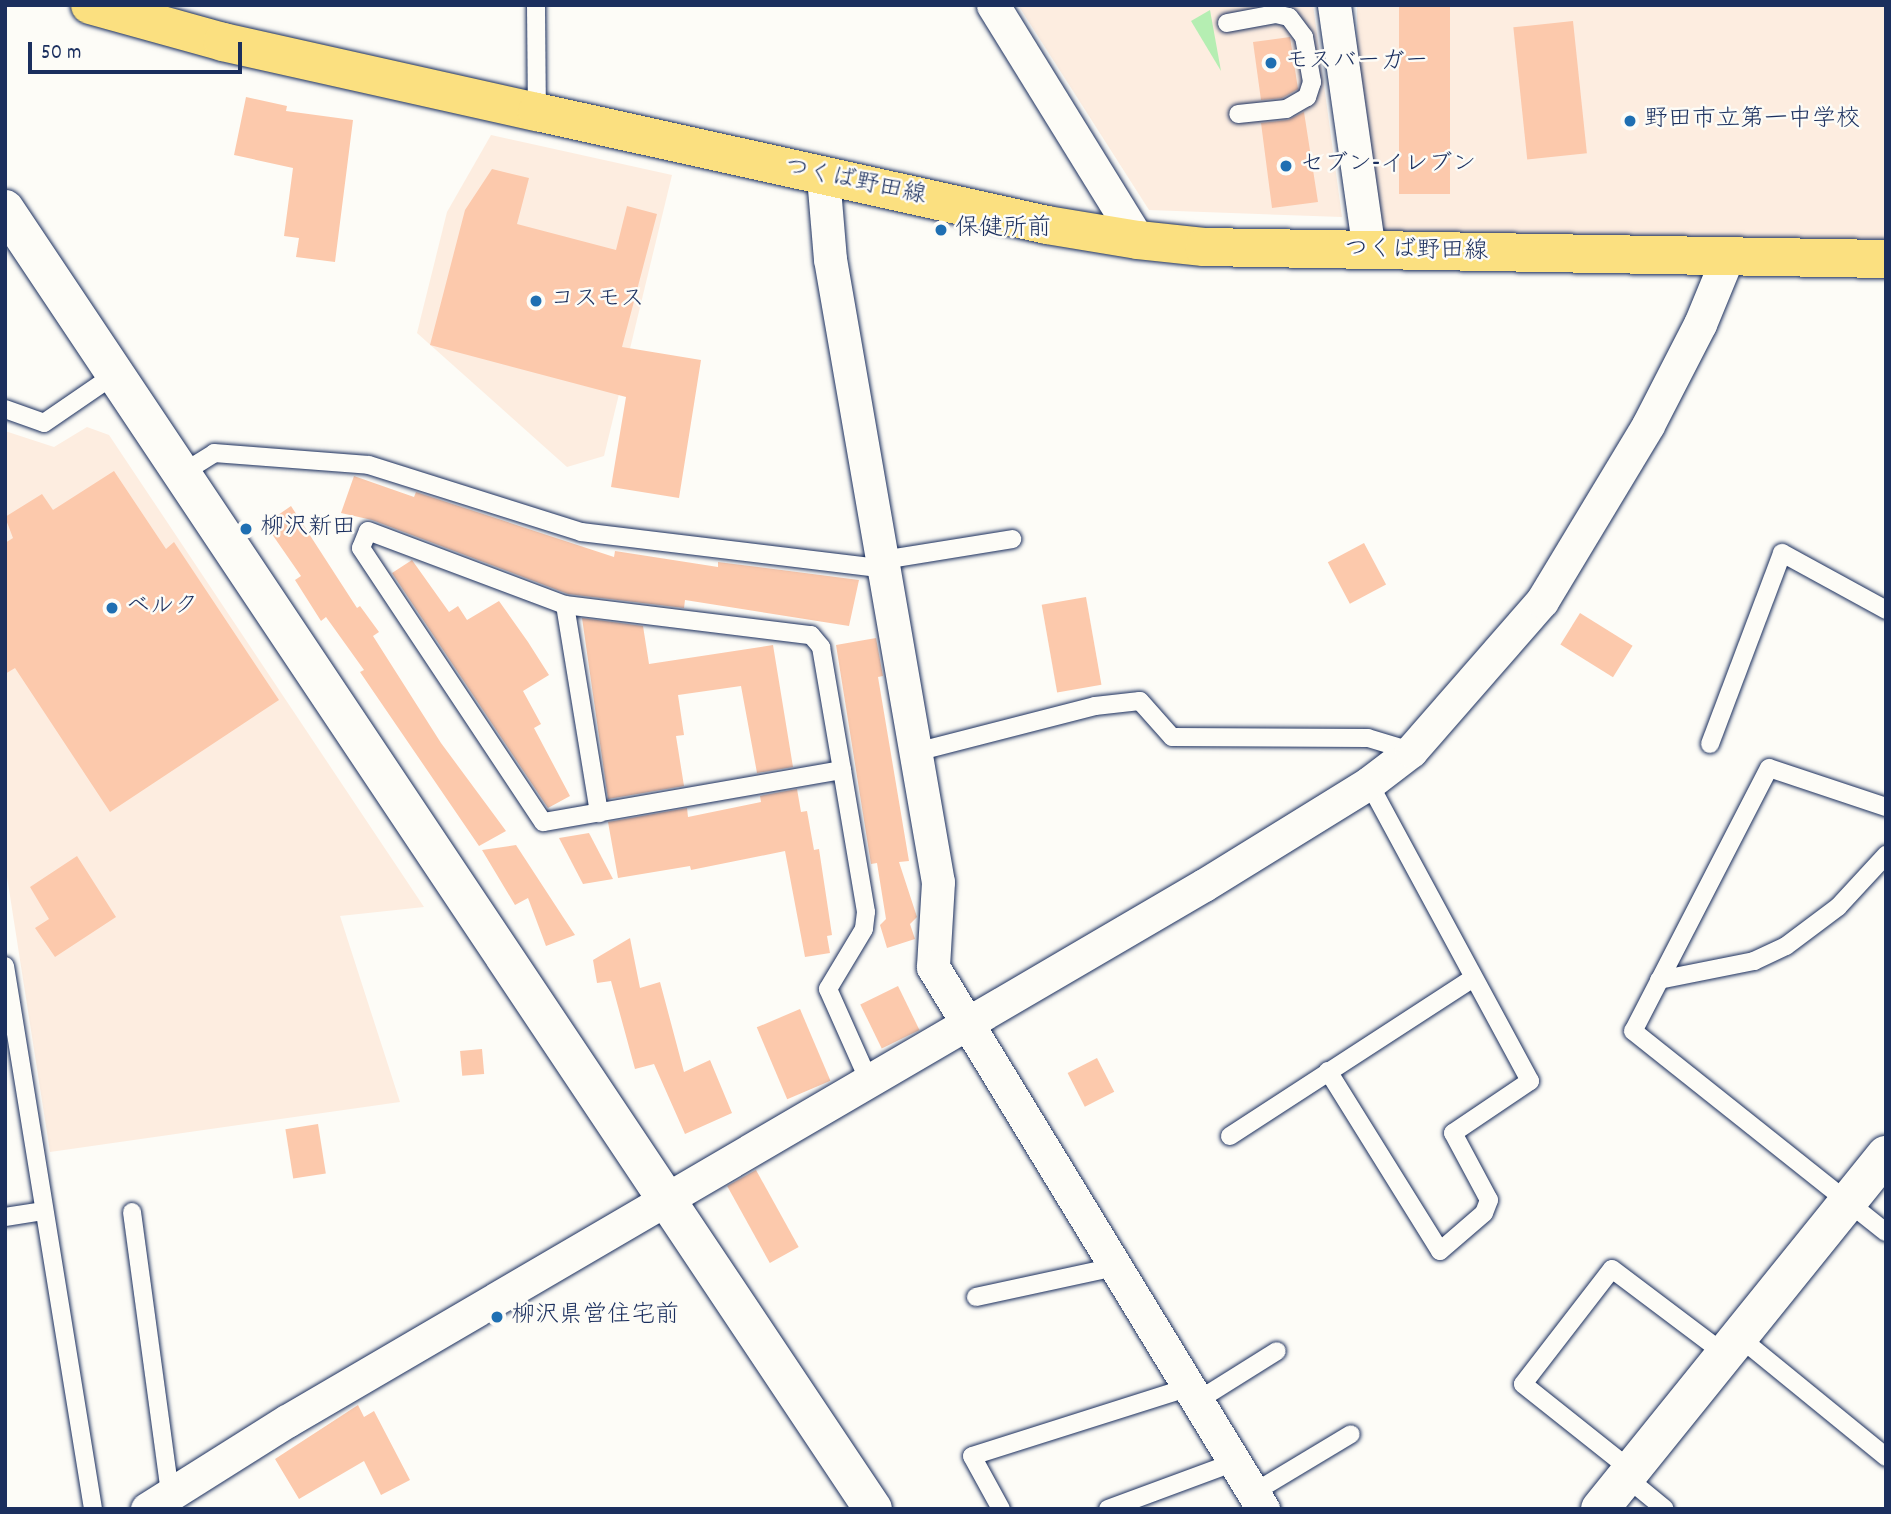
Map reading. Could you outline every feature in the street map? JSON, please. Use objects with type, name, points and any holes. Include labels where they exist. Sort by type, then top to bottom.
[{"type":"main road","name":"つくば野田線","points":[[104,6],[223,42],[823,176],[1138,240],[1205,247],[1886,259]]},
{"type":"street","points":[[993,5],[1138,240]]},
{"type":"street","points":[[1334,5],[1369,251]]},
{"type":"street","points":[[823,176],[830,258],[939,882],[933,967],[965,1024],[1258,1501]]},
{"type":"street","points":[[5,209],[873,1509]]},
{"type":"street","points":[[158,1501],[1368,783],[1410,751],[1542,601],[1648,425],[1700,324],[1728,256]]},
{"type":"street","points":[[1600,1509],[1886,1155]]},
{"type":"lane","points":[[536,5],[537,112]]},
{"type":"lane","points":[[1227,23],[1276,14],[1289,17],[1304,37],[1312,82],[1307,97],[1286,109],[1238,114]]},
{"type":"lane","points":[[5,409],[44,423],[117,373]]},
{"type":"lane","points":[[181,474],[214,453],[369,465],[581,532],[884,565],[1012,539]]},
{"type":"lane","points":[[842,771],[543,822],[361,548],[368,531],[565,605],[811,635],[821,648],[842,771],[866,912],[864,929],[828,989],[869,1081]]},
{"type":"lane","points":[[1710,744],[1782,553],[1886,610]]},
{"type":"lane","points":[[565,605],[599,813]]},
{"type":"lane","points":[[916,752],[1095,706],[1140,701],[1171,737],[1368,738],[1410,751]]},
{"type":"lane","points":[[1886,807],[1769,768],[1633,1031],[1886,1232]]},
{"type":"lane","points":[[1328,1071],[1440,1251],[1484,1213],[1489,1200],[1453,1133],[1530,1081],[1472,979],[1368,783]]},
{"type":"lane","points":[[1659,979],[1754,961],[1786,946],[1822,922],[1886,855]]},
{"type":"lane","points":[[5,966],[93,1509]]},
{"type":"lane","points":[[1230,1136],[1472,979]]},
{"type":"lane","points":[[5,1217],[43,1211]]},
{"type":"lane","points":[[132,1212],[158,1501]]},
{"type":"lane","points":[[976,1297],[1115,1267]]},
{"type":"lane","points":[[1665,1509],[1629,1473],[1523,1384],[1612,1269],[1732,1346],[1886,1457]]},
{"type":"lane","points":[[1002,1509],[972,1456],[1193,1394],[1277,1351]]},
{"type":"lane","points":[[1258,1501],[1352,1434]]},
{"type":"lane","points":[[1108,1509],[1235,1462]]},
{"type":"shaded area","points":[[1018,5],[1313,5],[1342,217],[1149,210]]},
{"type":"shaded area","name":"野田市立第一中学校","points":[[1357,5],[1886,5],[1886,239],[1357,239]]},
{"type":"shaded area","points":[[491,135],[672,175],[604,456],[567,467],[417,333],[447,212]]},
{"type":"shaded area","points":[[87,427],[109,435],[424,907],[340,916],[400,1102],[50,1152],[5,864],[5,431],[54,447]]},
{"type":"green space","points":[[1210,10],[1221,71],[1191,21]]},
{"type":"building","points":[[1399,5],[1450,5],[1450,194],[1399,194]]},
{"type":"building","points":[[1573,21],[1587,153],[1527,160],[1513,27]]},
{"type":"building","points":[[1290,37],[1298,89],[1282,98],[1261,100],[1253,42]]},
{"type":"building","points":[[246,97],[287,106],[286,111],[353,120],[335,262],[296,257],[299,238],[284,236],[293,168],[234,155]]},
{"type":"building","points":[[1304,112],[1318,202],[1272,208],[1261,123],[1288,120]]},
{"type":"building","points":[[492,169],[529,178],[517,224],[616,250],[627,206],[657,214],[622,347],[701,360],[679,498],[611,487],[626,397],[430,345],[465,210]]},
{"type":"building","name":"ベルク","points":[[114,471],[166,549],[174,542],[279,700],[110,812],[15,668],[5,674],[5,543],[13,538],[5,517],[42,494],[53,510]]},
{"type":"building","points":[[354,476],[414,497],[416,492],[614,557],[615,551],[718,567],[718,562],[859,580],[849,626],[685,600],[684,608],[568,594],[372,520],[341,513]]},
{"type":"building","points":[[291,506],[357,608],[360,606],[379,632],[373,636],[441,743],[506,831],[479,846],[360,672],[364,670],[326,617],[321,621],[295,580],[301,576],[265,524]]},
{"type":"building","points":[[1364,543],[1386,584],[1350,604],[1328,562]]},
{"type":"building","points":[[412,560],[449,612],[458,606],[467,620],[499,601],[528,642],[549,675],[523,691],[541,724],[534,728],[570,796],[548,808],[392,573]]},
{"type":"building","points":[[1086,597],[1101,685],[1057,692],[1042,605]]},
{"type":"building","points":[[1580,613],[1633,646],[1613,677],[1560,644]]},
{"type":"building","points":[[582,618],[643,626],[649,664],[773,645],[793,767],[757,773],[741,686],[678,695],[684,735],[676,736],[684,786],[608,799]]},
{"type":"building","points":[[876,638],[883,676],[878,677],[909,861],[899,862],[917,917],[910,924],[915,939],[887,948],[880,925],[886,919],[877,863],[871,864],[836,645]]},
{"type":"building","points":[[797,789],[801,812],[807,811],[814,850],[819,849],[832,935],[827,936],[830,953],[805,957],[785,851],[691,870],[690,866],[618,878],[608,822],[687,808],[688,817],[761,802],[760,796]]},
{"type":"building","points":[[589,833],[613,879],[583,884],[559,838]]},
{"type":"building","points":[[516,845],[575,935],[546,946],[528,898],[515,905],[482,850]]},
{"type":"building","points":[[77,856],[116,917],[55,957],[35,928],[49,919],[30,887]]},
{"type":"building","points":[[630,938],[640,988],[660,982],[684,1072],[710,1060],[732,1113],[685,1134],[654,1064],[635,1069],[611,981],[597,983],[593,960]]},
{"type":"building","points":[[898,986],[919,1030],[882,1048],[860,1004]]},
{"type":"building","points":[[800,1009],[830,1081],[787,1099],[757,1027]]},
{"type":"building","points":[[482,1049],[484,1074],[462,1076],[460,1051]]},
{"type":"building","points":[[1097,1058],[1114,1092],[1085,1107],[1068,1073]]},
{"type":"building","points":[[318,1124],[326,1173],[293,1179],[285,1129]]},
{"type":"building","points":[[756,1170],[799,1247],[770,1263],[727,1186]]},
{"type":"building","points":[[358,1405],[364,1417],[374,1411],[410,1480],[381,1495],[364,1461],[299,1499],[275,1459]]},
{"type":"place","name":"モスバーガー","points":[[1271,63]]},
{"type":"place","name":"野田市立第一中学校","points":[[1630,121]]},
{"type":"place","name":"セブン-イレブン","points":[[1286,166]]},
{"type":"place","name":"保健所前","points":[[941,230]]},
{"type":"place","name":"コスモス","points":[[536,301]]},
{"type":"place","name":"柳沢新田","points":[[246,529]]},
{"type":"place","name":"ベルク","points":[[112,608]]},
{"type":"place","name":"柳沢県営住宅前","points":[[497,1317]]}]
